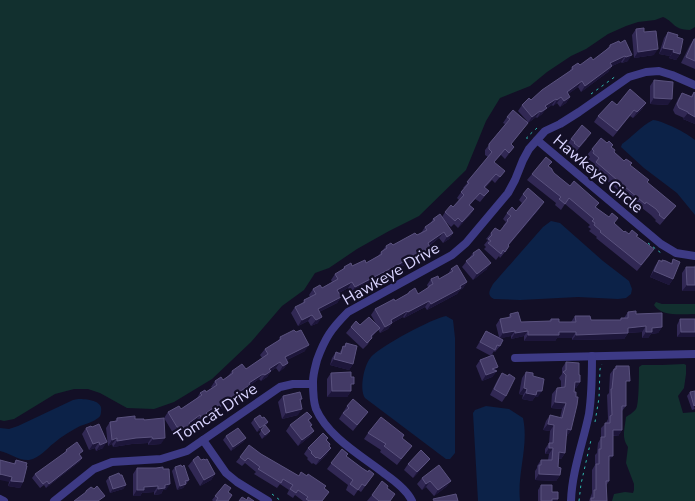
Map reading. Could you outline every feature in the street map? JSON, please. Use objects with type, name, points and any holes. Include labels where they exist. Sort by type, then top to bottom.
[{"type":"street","name":"Hawkeye Circle","points":[[695,85],[672,74],[659,71],[646,72],[629,77],[579,112],[545,131],[537,140],[660,244],[676,254],[695,256]]},
{"type":"street","name":"Hawkeye Drive","points":[[412,501],[410,496],[393,479],[332,433],[323,421],[316,407],[313,384],[313,375],[320,352],[326,338],[335,325],[348,312],[452,255],[466,243],[508,193],[516,180],[526,154],[537,140]]},
{"type":"street","points":[[515,358],[695,354]]},
{"type":"street","points":[[571,501],[574,474],[592,394],[592,356]]},
{"type":"street","name":"Tomcat Drive","points":[[54,501],[94,469],[112,462],[161,459],[187,451],[280,387],[293,384],[313,384]]},
{"type":"street","points":[[203,440],[226,473],[236,482],[269,497]]},
{"type":"street","points":[[0,499],[4,501]]},
{"type":"path","points":[[594,426],[599,398],[600,369],[603,363],[606,362]]},
{"type":"path","points":[[579,501],[592,437]]},
{"type":"path","points":[[269,497],[281,501]]},
{"type":"green space","points":[[0,0],[695,0],[695,27],[690,30],[680,28],[663,17],[626,26],[608,34],[586,49],[571,56],[530,86],[500,98],[486,121],[466,170],[419,216],[357,249],[329,268],[315,273],[304,290],[282,306],[251,342],[212,379],[174,402],[154,409],[127,408],[100,393],[88,389],[74,389],[55,394],[14,419],[4,421],[0,420]]},
{"type":"green space","points":[[656,302],[662,304],[695,304],[695,314],[667,313],[657,309],[654,305]]},
{"type":"green space","points":[[642,365],[686,365],[686,374],[684,388],[678,396],[683,413],[695,412],[695,501],[612,501],[614,494],[633,493],[634,490],[634,484],[626,463],[628,447],[624,432],[626,417],[637,406],[639,367]]},
{"type":"water","points":[[653,120],[675,128],[695,140],[695,215],[677,193],[644,168],[621,147],[644,125]]},
{"type":"water","points":[[551,221],[560,223],[629,281],[632,289],[631,294],[626,298],[618,299],[578,297],[520,300],[494,299],[490,296],[489,292],[493,284],[543,227]]},
{"type":"water","points":[[446,316],[453,320],[455,338],[455,453],[450,459],[446,459],[365,398],[362,389],[366,366],[376,352],[419,327]]},
{"type":"water","points":[[78,399],[90,400],[100,405],[101,414],[99,417],[57,440],[33,459],[22,459],[0,451],[0,428],[9,429],[18,426]]},
{"type":"water","points":[[486,406],[509,409],[523,418],[525,439],[520,480],[520,501],[478,501],[473,413],[475,410]]},
{"type":"building","points":[[644,28],[644,32],[656,31],[658,49],[638,52],[636,29]]},
{"type":"building","points":[[668,32],[678,35],[677,37],[683,39],[680,54],[673,52],[674,50],[663,48]]},
{"type":"building","points":[[695,39],[695,61],[686,57]]},
{"type":"building","points":[[625,40],[632,55],[610,63],[612,66],[585,86],[582,81],[567,92],[570,97],[564,101],[561,97],[556,99],[545,106],[547,108],[532,117],[522,105],[529,98],[531,100],[542,90],[573,69],[572,67],[578,63],[580,65],[591,57],[593,60],[610,45]]},
{"type":"building","points":[[654,80],[673,82],[672,99],[654,98]]},
{"type":"building","points":[[630,89],[646,103],[637,112],[634,110],[617,131],[598,116],[612,101],[617,105]]},
{"type":"building","points":[[694,92],[695,117],[679,108],[677,104],[682,93],[692,97]]},
{"type":"building","points":[[513,110],[528,123],[511,144],[514,147],[509,153],[505,149],[494,162],[505,171],[500,177],[496,174],[484,187],[489,191],[484,196],[480,193],[469,205],[474,209],[462,222],[458,218],[455,221],[445,212],[451,205],[453,207],[464,195],[461,192],[492,152],[489,149],[489,144],[510,119],[507,117]]},
{"type":"building","points":[[582,125],[591,133],[579,147],[571,139]]},
{"type":"building","points":[[601,138],[607,143],[609,141],[613,145],[611,147],[615,150],[614,152],[624,161],[626,159],[632,163],[630,165],[649,180],[647,182],[676,206],[664,219],[656,209],[646,202],[645,204],[596,162],[599,158],[593,153],[592,149]]},
{"type":"building","points":[[546,157],[552,162],[548,166],[554,173],[570,186],[574,181],[599,203],[595,207],[609,217],[612,213],[618,218],[614,223],[624,232],[629,234],[632,230],[638,235],[636,236],[654,249],[641,265],[600,232],[592,221],[594,219],[569,198],[565,204],[559,199],[561,197],[532,174]]},
{"type":"building","points":[[528,188],[544,202],[508,245],[505,252],[503,250],[501,254],[488,243],[491,241],[488,239],[495,228],[500,231],[508,221],[511,216],[507,213],[512,207],[516,211],[527,198],[523,194]]},
{"type":"building","points":[[440,214],[453,233],[447,237],[444,232],[428,243],[430,248],[355,287],[352,282],[337,290],[341,297],[318,309],[322,317],[316,320],[312,315],[302,320],[295,307],[316,294],[313,289],[320,285],[322,288],[338,279],[335,274],[351,263],[352,266],[365,260],[366,263],[382,254],[381,252],[391,243],[393,245],[415,233],[417,235],[427,230],[425,227]]},
{"type":"building","points":[[479,249],[491,263],[477,274],[466,261]]},
{"type":"building","points":[[673,259],[680,262],[673,279],[654,271],[659,260],[672,264]]},
{"type":"building","points":[[457,265],[467,282],[460,286],[461,288],[431,304],[429,301],[407,311],[391,320],[392,323],[385,327],[375,309],[394,299],[395,301],[415,288],[418,294],[433,284],[431,279],[438,276],[439,279],[453,271],[451,269]]},
{"type":"building","points":[[686,267],[695,267],[695,285],[687,285]]},
{"type":"building","points":[[636,311],[636,314],[662,313],[662,327],[652,328],[652,332],[646,332],[646,326],[628,328],[628,333],[576,335],[576,332],[559,332],[559,335],[528,335],[528,331],[503,333],[500,319],[511,317],[510,314],[518,312],[521,322],[559,319],[559,322],[576,322],[575,316],[590,316],[591,320],[621,320],[621,318],[628,318],[628,312]]},
{"type":"building","points":[[369,317],[380,328],[371,336],[372,338],[367,343],[351,327],[356,321],[360,325]]},
{"type":"building","points":[[680,319],[695,319],[695,332],[681,332]]},
{"type":"building","points":[[294,330],[296,332],[301,330],[309,345],[285,357],[288,363],[283,366],[280,362],[269,369],[271,371],[249,383],[250,385],[234,397],[218,408],[216,406],[206,413],[208,415],[202,419],[200,415],[189,423],[191,427],[185,430],[183,426],[177,427],[168,412],[179,406],[181,409],[202,395],[200,393],[205,390],[206,392],[217,385],[215,381],[221,377],[223,380],[242,364],[246,369],[268,354],[265,349],[281,339],[280,337]]},
{"type":"building","points":[[486,331],[503,340],[500,346],[497,345],[495,350],[480,342]]},
{"type":"building","points":[[346,343],[357,346],[353,364],[334,359],[336,352],[341,354]]},
{"type":"building","points":[[493,355],[498,367],[492,369],[497,371],[486,375],[480,360]]},
{"type":"building","points":[[566,362],[579,363],[580,375],[580,382],[575,382],[574,392],[576,392],[576,397],[578,397],[571,430],[567,429],[565,453],[559,452],[558,467],[561,468],[560,475],[539,474],[541,460],[552,460],[553,448],[549,448],[549,443],[553,443],[554,425],[548,424],[550,415],[562,418],[566,403],[555,402],[557,388],[565,387],[566,375],[563,372],[566,370]]},
{"type":"building","points":[[616,366],[629,366],[630,381],[626,381],[626,406],[622,406],[622,430],[613,430],[613,456],[609,456],[609,481],[606,481],[607,501],[591,501],[591,498],[594,498],[594,490],[596,490],[596,464],[599,464],[601,437],[605,437],[605,423],[610,423],[610,416],[612,415],[611,389]]},
{"type":"building","points":[[351,372],[351,377],[354,377],[354,384],[351,384],[351,391],[332,391],[331,373]]},
{"type":"building","points":[[526,372],[533,373],[533,376],[544,379],[542,391],[537,391],[536,395],[526,393],[527,389],[524,388]]},
{"type":"building","points":[[502,373],[508,376],[509,374],[515,378],[506,396],[494,389]]},
{"type":"building","points":[[695,391],[695,405],[694,406],[690,392]]},
{"type":"building","points":[[300,392],[302,409],[286,413],[283,396]]},
{"type":"building","points":[[353,399],[368,412],[357,425],[343,413],[349,408],[347,406]]},
{"type":"building","points":[[307,412],[312,417],[308,420],[314,431],[302,440],[290,425]]},
{"type":"building","points":[[260,415],[268,422],[260,428],[254,419]]},
{"type":"building","points":[[135,416],[135,419],[144,420],[164,418],[165,438],[136,438],[117,441],[117,438],[112,440],[110,422],[117,421],[117,418]]},
{"type":"building","points":[[381,417],[404,435],[402,438],[412,446],[401,459],[384,446],[386,444],[368,433]]},
{"type":"building","points":[[99,424],[107,442],[100,445],[99,442],[93,444],[86,428]]},
{"type":"building","points":[[265,425],[270,431],[265,435],[261,430]]},
{"type":"building","points":[[238,428],[246,438],[233,447],[226,436]]},
{"type":"building","points":[[323,433],[328,438],[326,440],[331,448],[320,459],[316,458],[308,448]]},
{"type":"building","points":[[77,442],[83,451],[79,454],[82,458],[49,484],[47,481],[43,484],[35,474]]},
{"type":"building","points":[[249,445],[299,476],[301,472],[307,476],[308,474],[326,486],[324,488],[329,492],[322,501],[309,501],[306,499],[308,497],[298,490],[296,493],[290,489],[293,485],[283,479],[281,483],[258,469],[260,467],[248,458],[245,461],[240,457]]},
{"type":"building","points":[[342,449],[348,454],[346,456],[368,472],[369,470],[374,474],[365,486],[362,484],[358,490],[350,484],[353,480],[331,463]]},
{"type":"building","points":[[421,450],[430,459],[417,472],[408,464]]},
{"type":"building","points":[[198,456],[201,460],[207,459],[215,474],[204,480],[193,460]]},
{"type":"building","points":[[0,460],[15,464],[16,460],[27,463],[23,482],[11,481],[12,477],[0,474]]},
{"type":"building","points":[[181,465],[182,467],[184,465],[189,480],[185,481],[186,484],[180,486],[175,467]]},
{"type":"building","points":[[439,465],[451,481],[438,490],[430,481],[426,484],[422,478]]},
{"type":"building","points":[[163,467],[163,469],[169,469],[170,484],[165,485],[165,488],[158,489],[158,486],[144,487],[144,490],[137,490],[137,468]]},
{"type":"building","points":[[119,473],[122,475],[126,485],[113,489],[109,477]]},
{"type":"building","points":[[382,481],[395,494],[390,501],[379,501],[372,495]]},
{"type":"building","points":[[225,484],[231,488],[228,492],[232,495],[228,501],[216,501],[218,498],[215,496]]},
{"type":"building","points":[[541,485],[552,485],[552,492],[558,492],[558,499],[541,501]]},
{"type":"building","points":[[97,486],[105,496],[98,501],[74,501],[91,487],[94,489]]},
{"type":"building","points":[[456,494],[458,501],[434,501],[433,499]]},
{"type":"building","points":[[242,497],[247,500],[248,497],[254,501],[239,501]]}]
